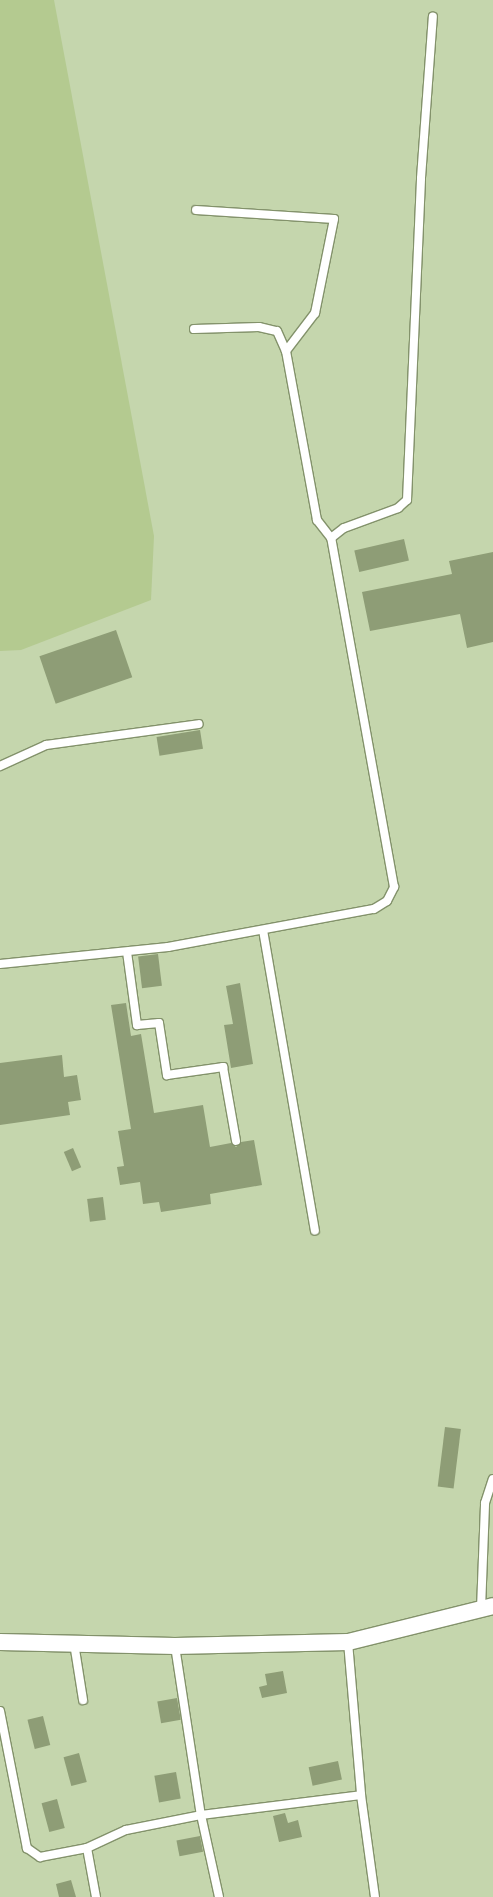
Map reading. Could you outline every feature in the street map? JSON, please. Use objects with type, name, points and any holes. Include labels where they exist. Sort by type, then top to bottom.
[{"type":"street","points":[[0,1642],[175,1646],[348,1642],[487,1607]]},
{"type":"lane","points":[[331,538],[344,528],[398,508],[407,500],[422,178],[433,16]]},
{"type":"lane","points":[[196,210],[334,219],[315,313],[286,351]]},
{"type":"lane","points":[[0,964],[128,952],[263,930],[374,909],[387,901],[394,887],[331,538],[317,520],[286,351],[277,331],[259,327],[194,329]]},
{"type":"lane","points":[[0,766],[46,746],[198,724]]},
{"type":"lane","points":[[263,930],[315,1231]]},
{"type":"lane","points":[[128,952],[137,1025],[160,1022],[167,1074],[224,1067],[236,1141]]},
{"type":"lane","points":[[487,1607],[485,1503],[493,1480]]},
{"type":"lane","points":[[348,1642],[361,1795],[375,1897]]},
{"type":"lane","points":[[74,1643],[83,1700]]},
{"type":"lane","points":[[175,1646],[202,1815],[219,1897]]},
{"type":"lane","points":[[0,1711],[27,1848],[40,1857],[87,1848],[126,1830],[202,1815],[361,1795]]},
{"type":"lane","points":[[87,1848],[96,1897]]},
{"type":"green space","points":[[0,0],[54,0],[154,536],[151,600],[21,650],[0,651]]},
{"type":"building","points":[[404,539],[409,560],[359,572],[354,550]]},
{"type":"building","points":[[493,552],[493,642],[467,648],[460,614],[370,631],[362,592],[452,574],[449,561]]},
{"type":"building","points":[[116,630],[132,677],[56,704],[39,656]]},
{"type":"building","points":[[200,730],[203,749],[160,756],[157,737]]},
{"type":"building","points":[[158,954],[162,986],[142,988],[138,956]]},
{"type":"building","points":[[240,983],[253,1064],[231,1068],[224,1025],[233,1024],[226,986]]},
{"type":"building","points":[[126,1003],[131,1036],[141,1034],[154,1113],[203,1105],[210,1147],[231,1143],[236,1147],[241,1142],[254,1140],[262,1185],[210,1194],[211,1204],[161,1212],[159,1202],[143,1204],[140,1182],[120,1185],[117,1167],[124,1166],[118,1131],[131,1129],[111,1005]]},
{"type":"building","points":[[62,1055],[64,1077],[77,1075],[81,1100],[68,1102],[70,1115],[0,1125],[0,1063]]},
{"type":"building","points":[[73,1148],[81,1167],[72,1171],[64,1152]]},
{"type":"building","points":[[103,1197],[106,1220],[90,1222],[87,1199]]},
{"type":"building","points":[[445,1427],[461,1429],[454,1489],[438,1487]]},
{"type":"building","points":[[283,1671],[287,1693],[262,1698],[259,1687],[267,1685],[265,1674]]},
{"type":"building","points":[[177,1698],[181,1720],[161,1723],[157,1701]]},
{"type":"building","points":[[43,1716],[50,1745],[35,1749],[27,1720]]},
{"type":"building","points":[[79,1753],[87,1782],[71,1786],[64,1757]]},
{"type":"building","points":[[338,1761],[342,1780],[313,1786],[309,1767]]},
{"type":"building","points":[[176,1772],[181,1799],[159,1802],[154,1776]]},
{"type":"building","points":[[57,1799],[65,1828],[49,1832],[42,1803]]},
{"type":"building","points":[[285,1813],[288,1823],[298,1820],[302,1837],[279,1842],[273,1816]]},
{"type":"building","points":[[200,1836],[203,1852],[179,1856],[176,1841]]},
{"type":"building","points":[[71,1880],[76,1897],[59,1897],[56,1884]]}]
